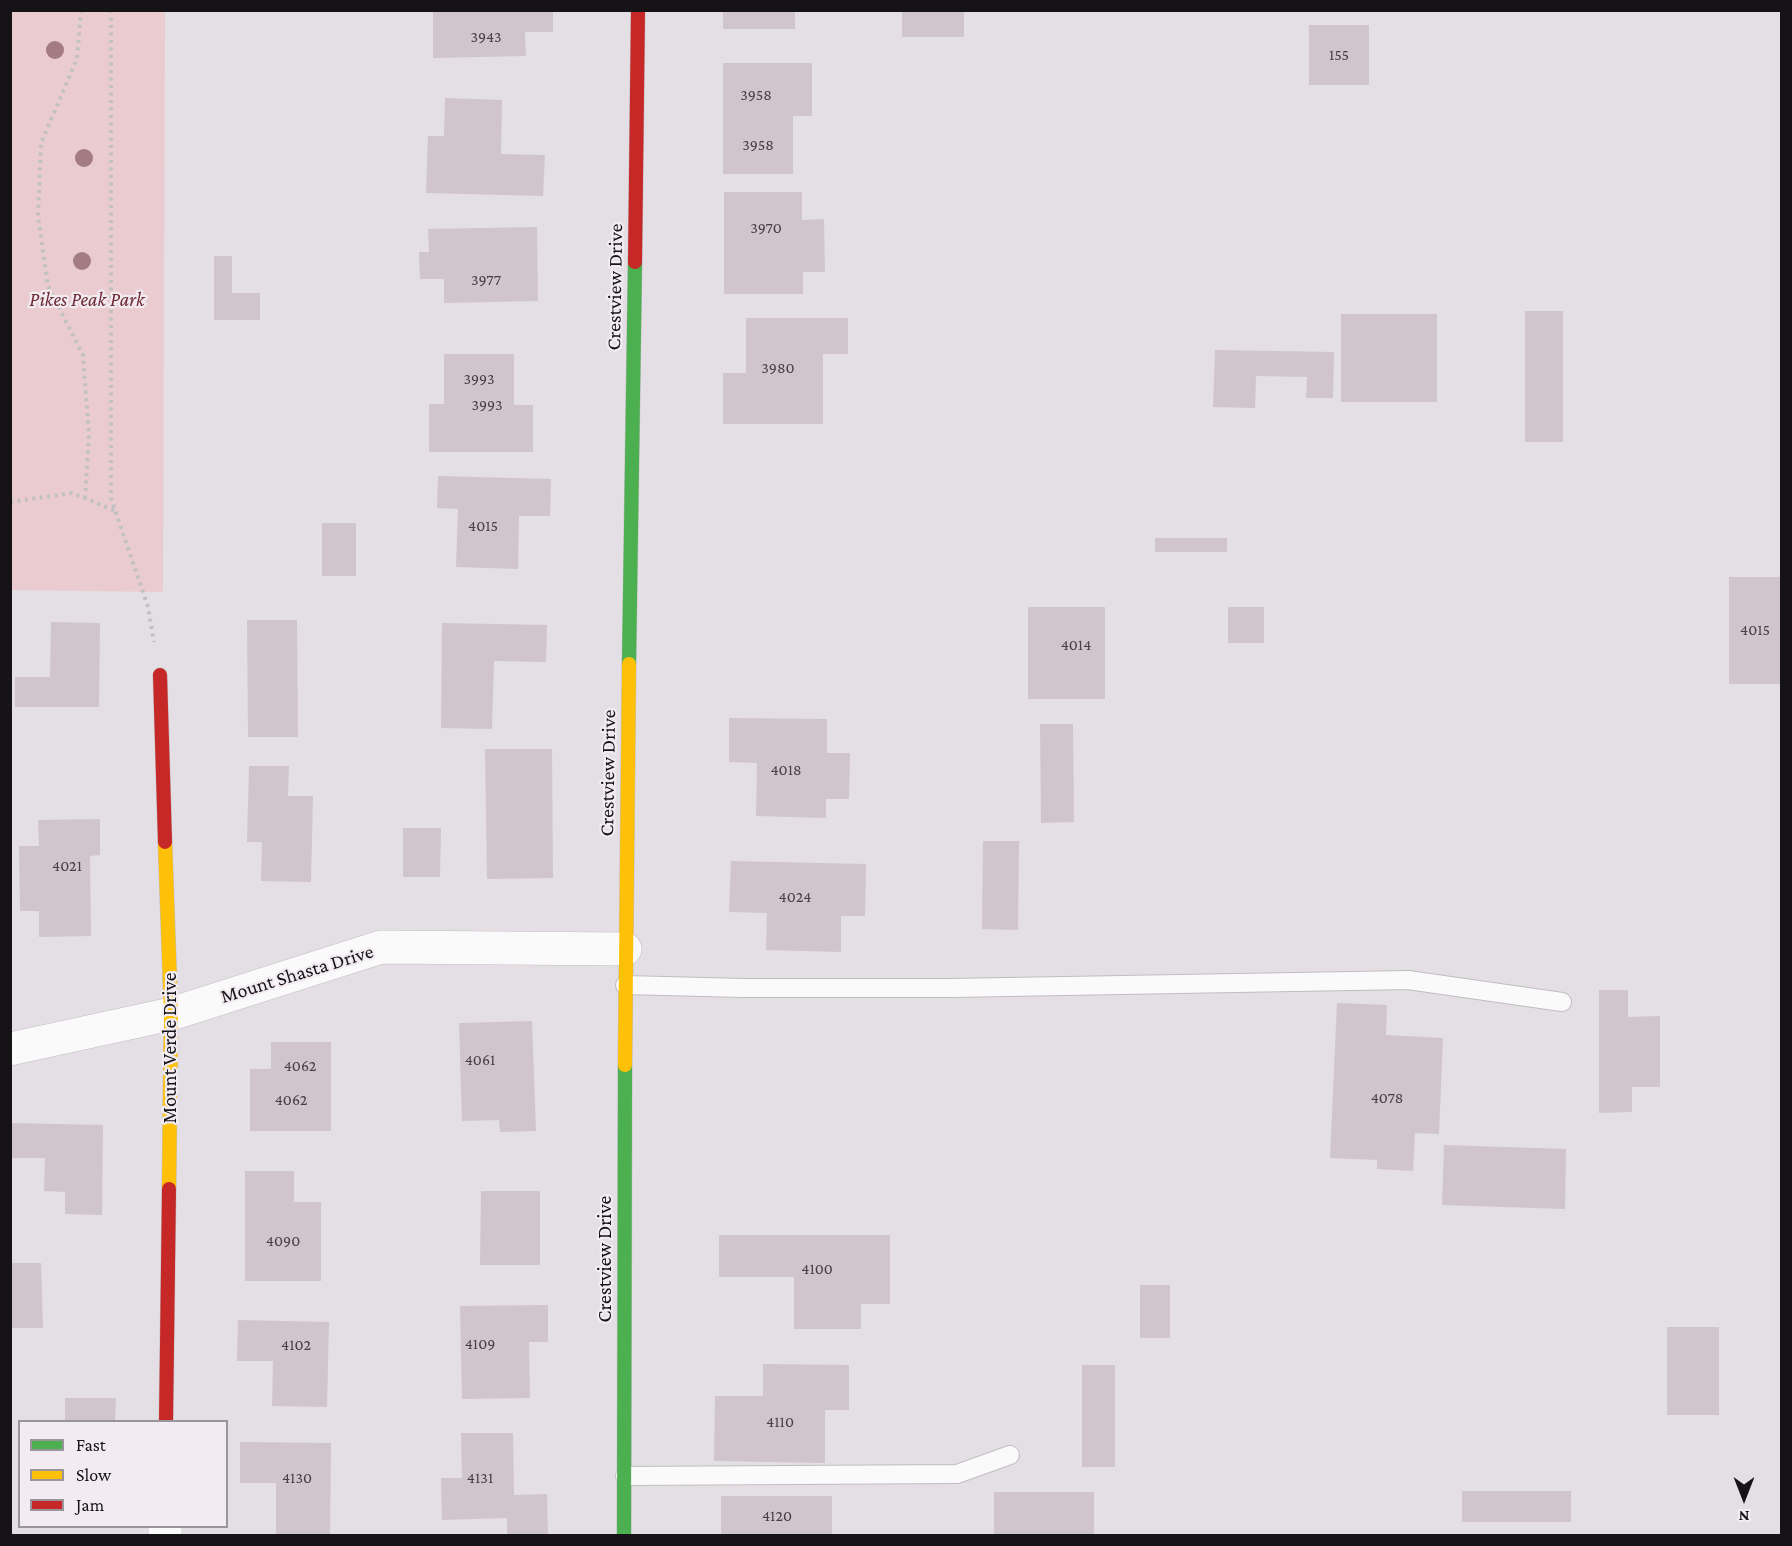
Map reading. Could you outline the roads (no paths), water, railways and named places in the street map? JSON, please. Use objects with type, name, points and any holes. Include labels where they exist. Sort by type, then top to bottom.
[{"type":"street","name":"Crestview Drive","points":[[624,1536],[626,949],[638,10]]},
{"type":"street","name":"Mount Verde Drive","points":[[160,675],[171,1014],[166,1420]]},
{"type":"street","name":"Mount Shasta Drive","points":[[10,1049],[171,1014],[381,948],[626,949]]},
{"type":"lane","points":[[626,985],[743,988],[951,988],[1408,980],[1562,1002]]},
{"type":"lane","points":[[625,1476],[957,1474],[1010,1455]]},
{"type":"park label","name":"Pikes Peak Park","points":[[87,300]]}]
